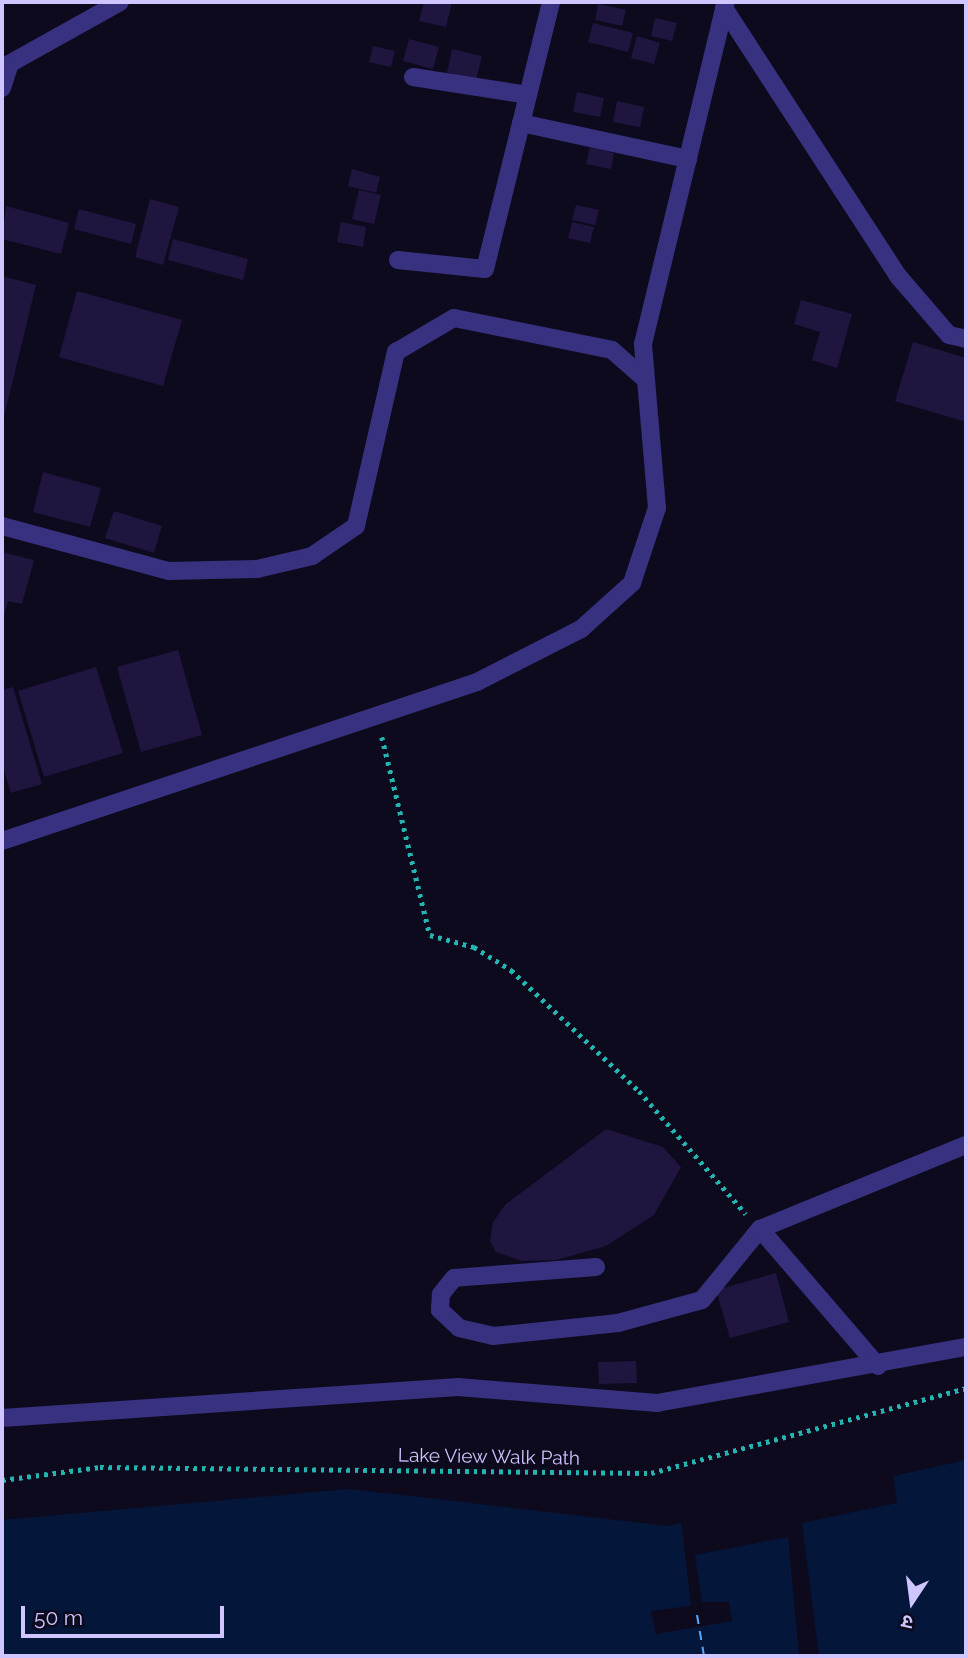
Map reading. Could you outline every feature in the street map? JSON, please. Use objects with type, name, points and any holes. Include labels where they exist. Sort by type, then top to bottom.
[{"type":"street","points":[[2,88],[5,67],[120,2]]},
{"type":"street","points":[[398,260],[485,269],[551,2]]},
{"type":"street","points":[[2,841],[477,682],[581,629],[632,583],[657,508],[643,344],[725,5]]},
{"type":"street","points":[[725,5],[898,276],[949,335],[966,339]]},
{"type":"street","points":[[413,77],[528,96]]},
{"type":"street","points":[[521,123],[688,159]]},
{"type":"street","points":[[2,526],[169,571],[257,569],[312,556],[356,526],[396,352],[454,318],[612,350],[646,380]]},
{"type":"street","points":[[596,1267],[454,1278],[441,1294],[440,1310],[459,1328],[493,1336],[618,1323],[702,1300],[760,1229],[966,1145]]},
{"type":"street","points":[[760,1229],[878,1366]]},
{"type":"street","points":[[2,1418],[458,1387],[657,1403],[878,1366],[966,1347]]},
{"type":"path","points":[[377,716],[430,935],[474,947],[511,970],[639,1091],[760,1229]]},
{"type":"path","name":"Lake View Walk Path","points":[[2,1480],[100,1467],[651,1473],[966,1388]]},
{"type":"water","points":[[966,1460],[966,1656],[2,1656],[2,1520],[350,1489],[668,1526]]},
{"type":"pier","points":[[893,1472],[897,1503],[802,1523],[819,1656],[799,1656],[788,1537],[695,1555],[702,1602],[729,1602],[732,1621],[656,1634],[651,1611],[691,1606],[681,1520]]},
{"type":"building","points":[[424,2],[452,2],[446,27],[419,21]]},
{"type":"building","points":[[598,4],[626,10],[622,26],[595,20]]},
{"type":"building","points":[[655,18],[677,23],[672,41],[651,36]]},
{"type":"building","points":[[593,23],[633,33],[628,52],[588,42]]},
{"type":"building","points":[[637,36],[660,43],[654,64],[631,58]]},
{"type":"building","points":[[409,39],[439,47],[433,69],[403,61]]},
{"type":"building","points":[[373,46],[395,51],[391,67],[369,62]]},
{"type":"building","points":[[452,49],[482,56],[476,80],[447,73]]},
{"type":"building","points":[[577,92],[604,98],[600,117],[573,112]]},
{"type":"building","points":[[617,101],[644,107],[640,127],[613,122]]},
{"type":"building","points":[[590,147],[614,153],[611,169],[586,164]]},
{"type":"building","points":[[352,169],[380,177],[376,193],[348,186]]},
{"type":"building","points":[[359,190],[381,195],[374,224],[352,219]]},
{"type":"building","points":[[150,199],[179,207],[163,265],[135,257]]},
{"type":"building","points":[[576,205],[599,210],[595,225],[572,220]]},
{"type":"building","points":[[6,206],[69,223],[61,254],[2,239]]},
{"type":"building","points":[[79,209],[136,224],[131,244],[74,229]]},
{"type":"building","points":[[341,222],[366,227],[363,247],[337,242]]},
{"type":"building","points":[[572,222],[594,227],[590,243],[568,238]]},
{"type":"building","points":[[173,239],[248,259],[243,280],[168,260]]},
{"type":"building","points":[[2,276],[36,285],[3,421],[2,421]]},
{"type":"building","points":[[77,291],[182,320],[163,386],[59,357]]},
{"type":"building","points":[[801,300],[852,314],[837,368],[812,360],[820,332],[794,324]]},
{"type":"building","points":[[913,342],[966,358],[966,422],[895,401]]},
{"type":"building","points":[[43,472],[101,488],[90,527],[33,512]]},
{"type":"building","points":[[114,511],[162,526],[154,553],[105,538]]},
{"type":"building","points":[[2,552],[34,560],[22,604],[8,601],[3,619]]},
{"type":"building","points":[[178,650],[202,735],[141,752],[117,667]]},
{"type":"building","points":[[96,667],[123,753],[44,777],[18,691]]},
{"type":"building","points":[[13,687],[42,784],[11,793],[2,764],[2,690]]},
{"type":"building","points":[[606,1129],[663,1147],[681,1167],[654,1215],[606,1246],[556,1260],[522,1261],[496,1252],[490,1241],[493,1222],[506,1204]]},
{"type":"building","points":[[776,1273],[789,1322],[730,1338],[716,1290]]},
{"type":"building","points":[[636,1361],[637,1383],[599,1384],[598,1362]]},
{"type":"ferry route","points":[[697,1615],[704,1656]]}]
